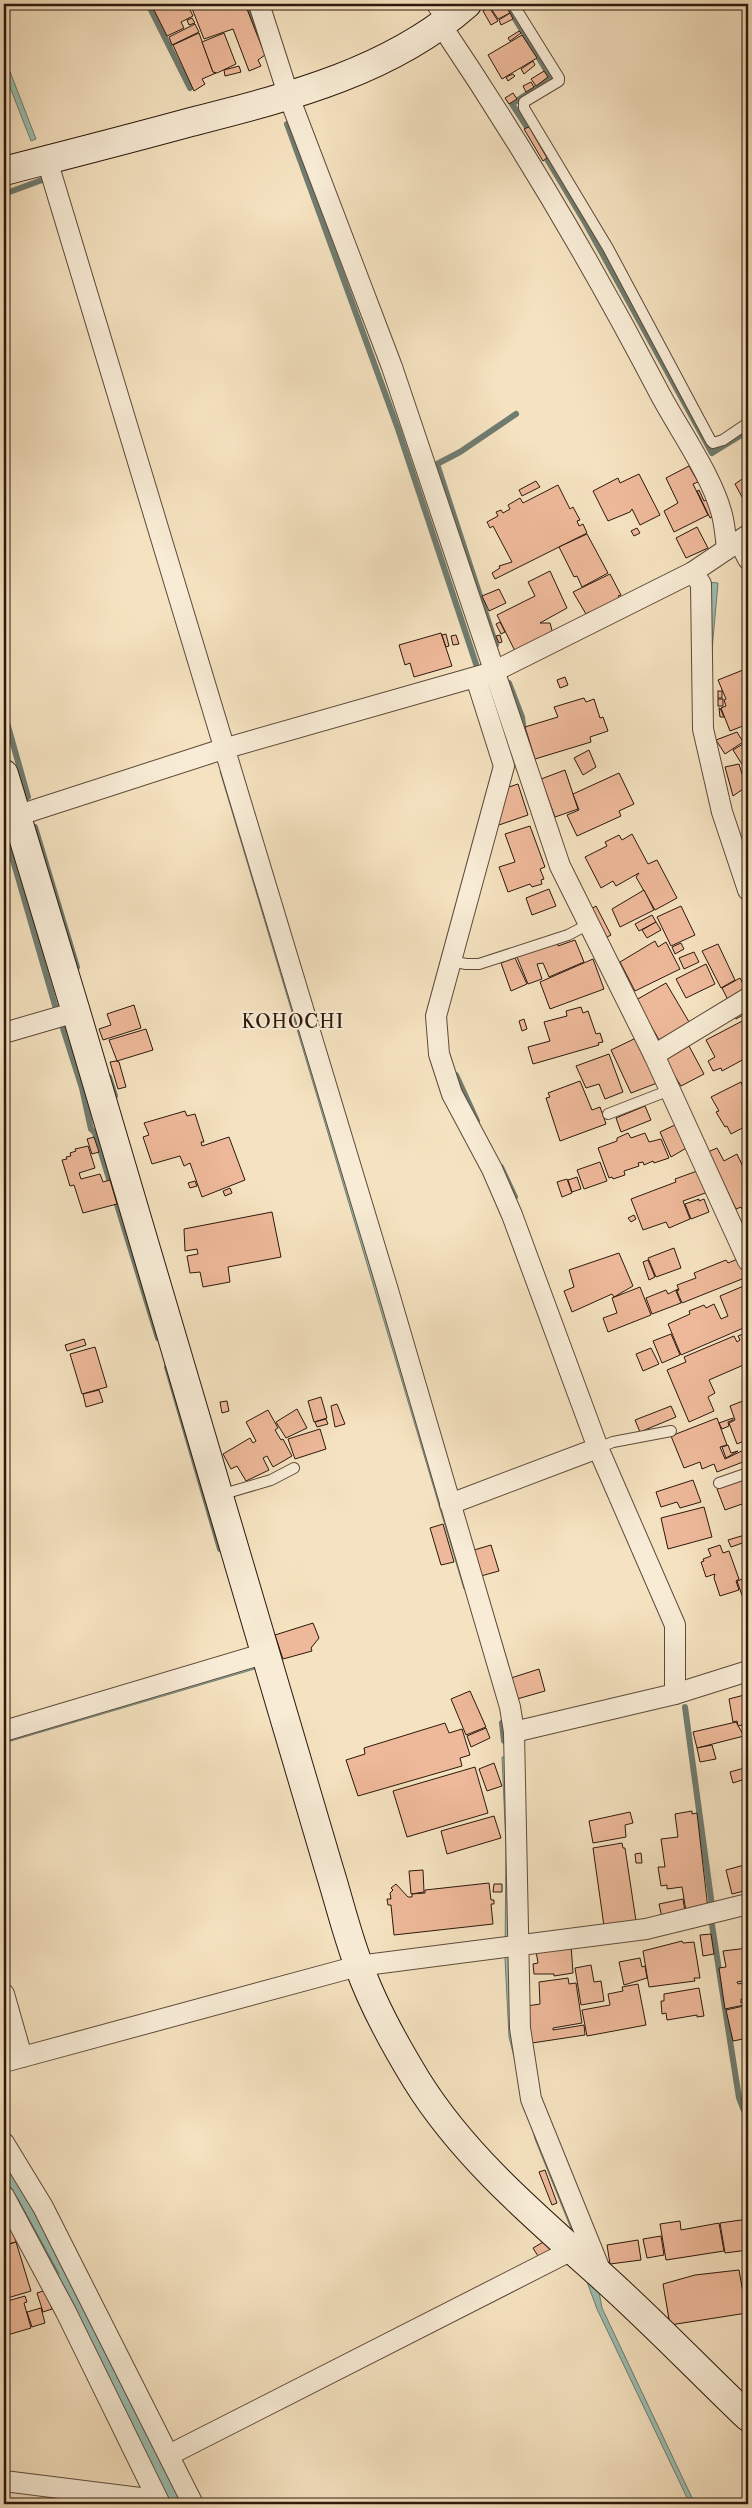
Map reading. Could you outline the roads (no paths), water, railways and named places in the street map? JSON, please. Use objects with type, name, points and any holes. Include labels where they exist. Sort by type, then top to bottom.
[{"type":"street","points":[[259,4],[289,97],[392,367],[485,675],[560,866],[654,1055],[748,1261]]},
{"type":"street","points":[[4,171],[289,97],[406,49],[439,18],[467,4]]},
{"type":"street","points":[[439,18],[578,242],[707,478],[723,518],[748,559]]},
{"type":"street","points":[[47,160],[510,1707],[514,1732],[516,1945],[520,2028],[532,2099],[586,2262]]},
{"type":"street","points":[[16,816],[224,749],[485,675],[693,572],[738,542]]},
{"type":"street","points":[[693,572],[701,584],[702,729],[722,812],[748,890]]},
{"type":"street","points":[[485,675],[504,766],[436,1016],[439,1054],[452,1094],[492,1169],[512,1215],[598,1448],[675,1625],[675,1694]]},
{"type":"street","points":[[4,774],[220,1495],[358,1966],[389,2031],[418,2082],[447,2124],[512,2194],[748,2417]]},
{"type":"street","points":[[654,1055],[748,998]]},
{"type":"street","points":[[4,1033],[76,1012]]},
{"type":"street","points":[[450,1504],[598,1448]]},
{"type":"street","points":[[4,1731],[266,1653]]},
{"type":"street","points":[[514,1732],[675,1694],[748,1671]]},
{"type":"street","points":[[4,1994],[13,2060],[358,1966],[646,1929],[748,1904]]},
{"type":"street","points":[[4,2143],[43,2207],[193,2504]]},
{"type":"street","points":[[4,2196],[53,2286],[158,2501]]},
{"type":"street","points":[[169,2455],[586,2262]]},
{"type":"street","points":[[4,2480],[158,2501]]},
{"type":"lane","points":[[513,4],[559,78],[559,81],[524,102],[524,108],[608,248],[711,441],[723,440],[748,424]]},
{"type":"lane","points":[[451,961],[479,964],[568,935],[589,924]]},
{"type":"lane","points":[[608,1114],[670,1090]]},
{"type":"lane","points":[[598,1448],[613,1442],[671,1431]]},
{"type":"lane","points":[[220,1495],[271,1480],[294,1468]]},
{"type":"lane","points":[[719,1483],[748,1473]]},
{"type":"water","points":[[4,56],[36,139],[31,141],[4,72]]},
{"type":"water","points":[[707,582],[718,583],[710,693]]},
{"type":"water","points":[[710,700],[714,748],[722,779],[747,854],[742,856],[712,763]]},
{"type":"water","points":[[224,770],[469,1588],[464,1589],[220,771]]},
{"type":"water","points":[[257,1666],[258,1668],[4,1743],[4,1739]]},
{"type":"water","points":[[502,1757],[506,1757],[514,2038],[599,2292],[602,2308],[695,2504],[690,2504],[597,2309],[574,2236],[535,2139],[509,2037],[505,1958],[506,1846]]},
{"type":"water","points":[[4,2146],[187,2504],[166,2504],[20,2211],[4,2185]]},
{"type":"waterway","points":[[148,4],[190,88]]},
{"type":"waterway","points":[[247,4],[258,33]]},
{"type":"waterway","points":[[506,4],[551,78],[512,104],[527,127]]},
{"type":"waterway","points":[[287,124],[398,429],[476,664]]},
{"type":"waterway","points":[[547,159],[586,224],[712,453],[748,431]]},
{"type":"waterway","points":[[4,194],[42,180],[46,181],[47,184]]},
{"type":"waterway","points":[[496,645],[437,464],[460,452],[516,414]]},
{"type":"waterway","points":[[509,683],[522,717],[524,732]]},
{"type":"waterway","points":[[4,712],[28,797]]},
{"type":"waterway","points":[[35,827],[77,967]]},
{"type":"waterway","points":[[4,829],[56,1009]]},
{"type":"waterway","points":[[61,1022],[82,1088],[91,1129],[95,1133],[158,1338]]},
{"type":"waterway","points":[[456,1075],[477,1121]]},
{"type":"waterway","points":[[109,1077],[115,1096]]},
{"type":"waterway","points":[[501,1167],[515,1197]]},
{"type":"waterway","points":[[167,1367],[220,1549]]},
{"type":"waterway","points":[[685,1707],[712,1906]]},
{"type":"waterway","points":[[502,1723],[504,1741]]},
{"type":"waterway","points":[[712,1925],[739,2098],[748,2121]]},
{"type":"district","name":"KOHOCHI","points":[[293,1022]]}]
